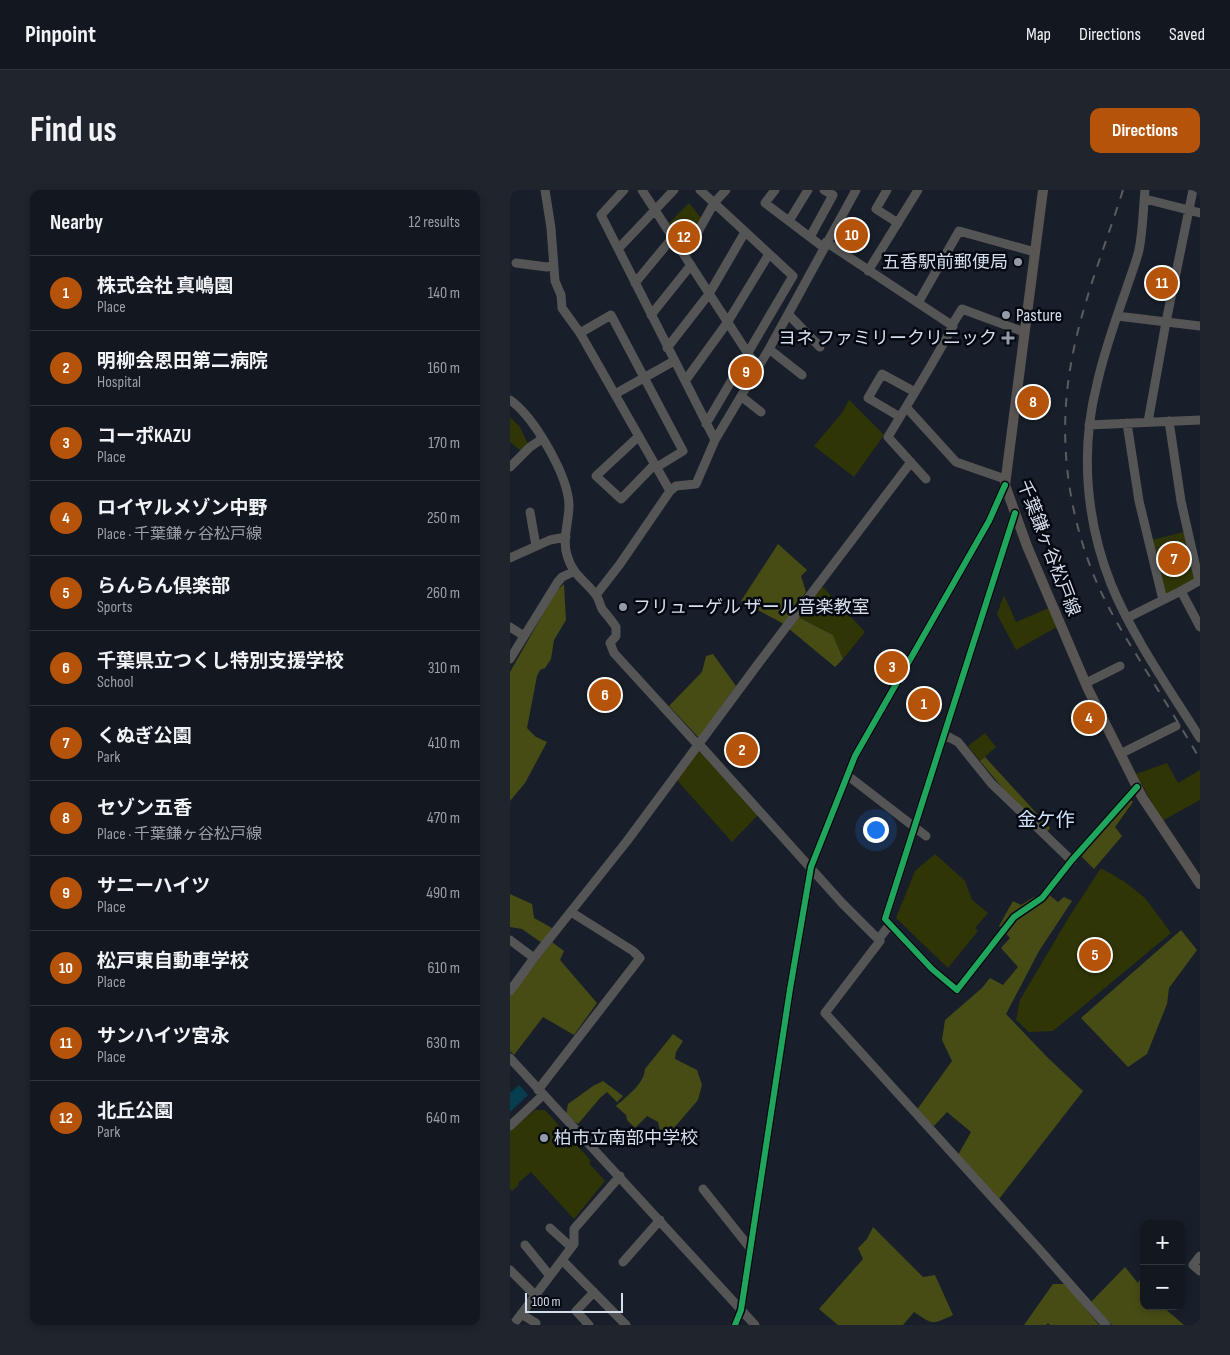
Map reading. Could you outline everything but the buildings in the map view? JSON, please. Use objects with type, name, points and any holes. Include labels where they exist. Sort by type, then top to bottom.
[{"type":"main road","name":"千葉鎌ヶ谷松戸線","points":[[1044,190],[1005,482],[1027,546],[1086,683],[1120,754],[1137,787],[1168,838],[1200,884]]},
{"type":"street","points":[[545,190],[551,228],[555,281],[561,295],[562,308],[580,333],[670,491]]},
{"type":"street","points":[[624,190],[600,215],[715,440]]},
{"type":"street","points":[[642,190],[758,369]]},
{"type":"street","points":[[618,249],[674,190]]},
{"type":"street","points":[[700,190],[793,276],[706,424]]},
{"type":"street","points":[[684,256],[714,203],[726,190]]},
{"type":"street","points":[[775,190],[765,203],[810,237],[825,244],[953,326]]},
{"type":"street","points":[[789,221],[808,190]]},
{"type":"street","points":[[810,237],[833,195],[824,190]]},
{"type":"street","points":[[596,596],[670,491],[676,486],[696,484],[715,440],[758,369],[856,190]]},
{"type":"street","points":[[886,190],[876,209],[898,223]]},
{"type":"street","points":[[868,271],[918,190]]},
{"type":"street","points":[[1148,422],[1193,190]]},
{"type":"street","points":[[1200,213],[1145,194],[1139,251],[1097,383],[1089,425],[1087,464],[1092,519],[1104,565],[1112,585],[1128,618],[1200,738]]},
{"type":"street","points":[[918,303],[959,231],[1035,252]]},
{"type":"street","points":[[668,348],[709,294],[745,232]]},
{"type":"street","points":[[635,282],[673,237]]},
{"type":"street","points":[[685,381],[727,323],[769,254]]},
{"type":"street","points":[[513,262],[547,267],[553,265]]},
{"type":"street","points":[[651,314],[691,265]]},
{"type":"street","points":[[786,286],[798,295]]},
{"type":"street","points":[[926,479],[888,437],[925,378],[962,310],[1024,332]]},
{"type":"street","points":[[788,314],[820,347]]},
{"type":"street","points":[[580,333],[612,315],[683,451],[656,465],[621,499],[596,476],[639,436]]},
{"type":"street","points":[[1117,316],[1200,326]]},
{"type":"street","points":[[769,349],[802,375]]},
{"type":"street","points":[[615,394],[674,361]]},
{"type":"street","points":[[900,417],[868,398],[882,374],[915,392]]},
{"type":"street","points":[[742,397],[761,412]]},
{"type":"street","points":[[510,400],[520,407],[550,451],[565,486],[569,505],[565,547],[573,572],[596,596],[601,608],[616,627],[616,636],[610,644],[614,653],[878,940]]},
{"type":"street","points":[[735,1325],[741,1310],[810,867],[859,748],[989,521],[1005,482],[956,462],[906,407]]},
{"type":"street","points":[[1089,425],[1200,420]]},
{"type":"street","points":[[1128,618],[1199,581],[1181,501],[1169,421]]},
{"type":"street","points":[[1127,423],[1139,501],[1163,600]]},
{"type":"street","points":[[510,466],[542,439]]},
{"type":"street","points":[[510,991],[627,841],[911,462]]},
{"type":"street","points":[[530,512],[536,546]]},
{"type":"street","points":[[1015,513],[886,919],[932,969],[957,990],[1014,917],[1042,898],[1137,787]]},
{"type":"street","points":[[510,558],[550,540],[566,537]]},
{"type":"street","points":[[510,659],[557,583],[562,577],[573,572]]},
{"type":"street","points":[[1181,591],[1200,627]]},
{"type":"street","points":[[510,627],[524,636]]},
{"type":"street","points":[[1086,683],[1120,666]]},
{"type":"street","points":[[1120,754],[1176,726]]},
{"type":"street","points":[[944,735],[958,742],[991,783],[1072,861]]},
{"type":"street","points":[[847,775],[926,836]]},
{"type":"street","points":[[510,1126],[540,1092],[640,958],[633,951],[571,912]]},
{"type":"street","points":[[890,924],[878,940],[880,941],[825,1013],[1106,1325]]},
{"type":"street","points":[[510,940],[534,958]]},
{"type":"street","points":[[510,1058],[755,1325]]},
{"type":"street","points":[[513,1325],[563,1262],[575,1242],[574,1229],[620,1176]]},
{"type":"street","points":[[703,1189],[750,1248]]},
{"type":"street","points":[[623,1262],[660,1220]]},
{"type":"street","points":[[550,1228],[571,1247]]},
{"type":"street","points":[[525,1245],[550,1276]]},
{"type":"street","points":[[1200,1256],[1193,1265],[1200,1270]]},
{"type":"street","points":[[563,1262],[626,1325]]},
{"type":"street","points":[[510,1270],[535,1295]]},
{"type":"street","points":[[589,1325],[576,1311],[594,1292]]},
{"type":"street","points":[[521,1314],[536,1323],[534,1325]]},
{"type":"green space","points":[[689,203],[702,219],[685,250],[668,224]]},
{"type":"green space","points":[[849,400],[884,435],[854,477],[814,446],[842,413]]},
{"type":"green space","points":[[510,417],[520,427],[528,444],[521,451],[510,442]]},
{"type":"green space","points":[[1184,532],[1195,579],[1168,595],[1165,594],[1152,540]]},
{"type":"green space","points":[[778,544],[807,570],[801,576],[806,592],[790,613],[833,635],[843,659],[835,667],[782,623],[741,601]]},
{"type":"green space","points":[[564,584],[566,620],[554,640],[551,659],[537,676],[527,728],[536,737],[547,742],[525,783],[510,801],[510,672],[556,591]]},
{"type":"green space","points":[[820,584],[865,632],[843,659],[833,635],[796,616]]},
{"type":"green space","points":[[1004,595],[1016,622],[1049,608],[1057,627],[1016,650],[997,614]]},
{"type":"green space","points":[[713,654],[736,686],[699,738],[669,706],[702,672],[706,656]]},
{"type":"green space","points":[[985,733],[996,747],[980,761],[968,746]]},
{"type":"green space","points":[[699,747],[760,813],[732,842],[676,779]]},
{"type":"green space","points":[[985,757],[1050,828],[1045,835],[1020,809],[980,761]]},
{"type":"green space","points":[[1167,763],[1178,783],[1200,770],[1200,800],[1162,821],[1136,774]]},
{"type":"green space","points":[[1130,799],[1133,802],[1115,827],[1122,836],[1094,869],[1081,856]]},
{"type":"green space","points":[[935,854],[965,881],[972,900],[988,913],[975,928],[978,931],[948,968],[896,918],[915,871]]},
{"type":"green space","points":[[1101,868],[1125,882],[1145,898],[1171,933],[1053,1031],[1029,1032],[1016,1020],[1020,1000],[1069,917]]},
{"type":"green space","points":[[510,894],[532,904],[534,918],[552,928],[542,943],[522,929],[510,927]]},
{"type":"green space","points":[[1049,895],[1058,902],[1064,897],[1072,901],[1039,951],[1006,1014],[1083,1091],[999,1199],[958,1155],[971,1132],[947,1112],[934,1126],[916,1111],[952,1061],[942,1040],[945,1020],[982,988],[990,978],[1003,985],[1018,967],[1001,948],[1010,938],[999,926],[1013,901],[1021,905],[1034,897]]},
{"type":"green space","points":[[1181,930],[1197,950],[1169,988],[1167,1004],[1147,1054],[1128,1067],[1081,1018]]},
{"type":"green space","points":[[552,942],[564,951],[560,960],[597,1003],[574,1035],[543,1017],[514,1055],[510,1051],[510,996]]},
{"type":"green space","points":[[673,1034],[683,1041],[676,1052],[675,1059],[697,1070],[702,1085],[698,1100],[667,1136],[660,1131],[658,1122],[647,1116],[635,1128],[627,1120],[626,1115],[616,1106],[642,1080],[645,1069]]},
{"type":"green space","points":[[603,1081],[623,1096],[617,1102],[607,1092],[578,1124],[566,1116],[568,1104]]},
{"type":"green space","name":"柏市立南部中学校","points":[[535,1110],[545,1110],[591,1161],[589,1163],[605,1181],[574,1219],[531,1172],[512,1191],[510,1189],[510,1131]]},
{"type":"green space","points":[[873,1227],[923,1277],[935,1275],[953,1315],[933,1322],[914,1312],[903,1325],[838,1325],[819,1309],[863,1259],[858,1248],[867,1239]]},
{"type":"green space","points":[[1125,1267],[1138,1283],[1140,1279],[1140,1310],[1167,1310],[1184,1325],[1112,1325],[1091,1302]]},
{"type":"green space","points":[[1053,1284],[1064,1284],[1099,1325],[1050,1325],[1048,1323],[1046,1325],[1024,1325]]},
{"type":"water","points":[[519,1085],[528,1095],[510,1112],[510,1093]]},
{"type":"railway","points":[[1123,190],[1087,298],[1071,364],[1065,418],[1065,445],[1071,498],[1085,551],[1109,608],[1200,759]]},
{"type":"cycle path","points":[[735,1325],[741,1310],[790,989],[811,867],[855,756],[989,521],[1005,485]]},
{"type":"cycle path","points":[[1015,513],[885,919],[932,969],[957,990],[1014,917],[1042,898],[1072,860],[1137,787]]},
{"type":"place","name":"松戸東自動車学校","points":[[852,235]]},
{"type":"place","name":"北丘公園","points":[[684,237]]},
{"type":"place","name":"五香駅前郵便局","points":[[1018,262]]},
{"type":"place","name":"サンハイツ宮永","points":[[1162,283]]},
{"type":"place","name":"Pasture","points":[[1006,315]]},
{"type":"place","name":"ヨネ ファミリークリニック","points":[[1008,338]]},
{"type":"place","name":"サニーハイツ","points":[[746,372]]},
{"type":"place","name":"セゾン五香","points":[[1033,402]]},
{"type":"place","name":"くぬぎ公園","points":[[1174,559]]},
{"type":"place","name":"フリューゲル ザール音楽教室","points":[[623,607]]},
{"type":"place","name":"コーポKAZU","points":[[892,667]]},
{"type":"place","name":"千葉県立つくし特別支援学校","points":[[605,695]]},
{"type":"place","name":"株式会社 真嶋園","points":[[924,704]]},
{"type":"place","name":"ロイヤルメゾン中野","points":[[1089,718]]},
{"type":"place","name":"明柳会恩田第二病院","points":[[742,750]]},
{"type":"place","name":"らんらん倶楽部","points":[[1095,955]]},
{"type":"place","name":"柏市立南部中学校","points":[[544,1138]]},
{"type":"district","name":"金ケ作","points":[[1046,819]]}]
